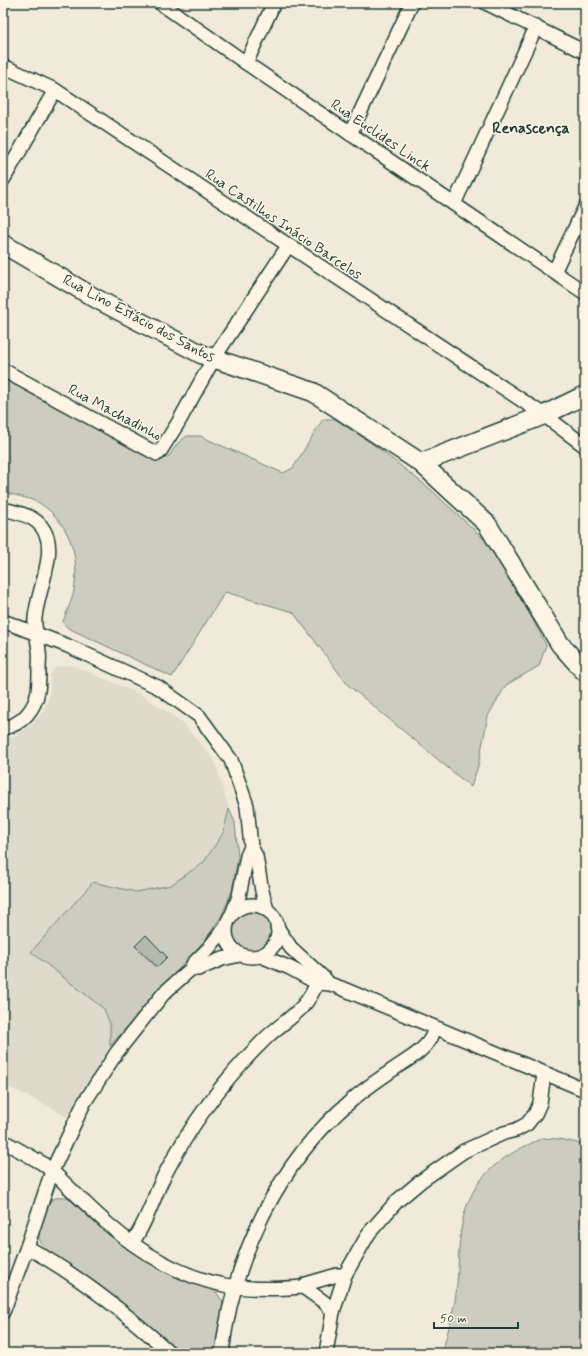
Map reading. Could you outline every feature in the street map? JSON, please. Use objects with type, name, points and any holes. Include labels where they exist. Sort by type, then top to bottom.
[{"type":"main road","name":"Rua Lino Estácio dos Santos","points":[[3,244],[102,301],[201,354],[313,392],[421,463],[487,524],[560,644],[585,672]]},
{"type":"main road","points":[[421,463],[544,415],[585,395]]},
{"type":"street","name":"Rua Euclides Linck","points":[[160,3],[585,293]]},
{"type":"street","points":[[246,63],[274,3]]},
{"type":"street","points":[[350,134],[412,3]]},
{"type":"street","points":[[486,3],[585,52]]},
{"type":"street","points":[[454,204],[536,28]]},
{"type":"street","name":"Rua Castilhos Inácio Barcelos","points":[[3,66],[55,90],[544,415],[585,446]]},
{"type":"street","points":[[3,180],[55,90]]},
{"type":"street","points":[[554,272],[585,207]]},
{"type":"street","points":[[214,358],[288,246]]},
{"type":"street","name":"Rua Machadinho","points":[[3,370],[157,454],[178,423],[214,358]]},
{"type":"street","points":[[3,509],[30,516],[40,525],[47,536],[50,549],[35,618],[35,633],[39,651],[38,690],[35,702],[28,714],[18,723],[3,728]]},
{"type":"street","points":[[3,622],[68,646],[158,687],[199,716],[231,760],[247,806],[251,847],[256,856],[267,910]]},
{"type":"street","points":[[240,955],[230,946],[227,939],[229,920],[239,896],[247,856],[251,847]]},
{"type":"street","points":[[3,1312],[27,1247],[52,1170],[84,1103],[117,1052],[164,993],[192,968],[193,964],[209,948],[237,910],[249,905],[262,907],[267,910],[275,920],[278,934],[276,941],[267,952],[261,956],[254,957],[240,955],[222,959],[198,969],[192,968]]},
{"type":"street","points":[[277,926],[291,948],[323,980]]},
{"type":"street","points":[[261,956],[323,980],[585,1090]]},
{"type":"street","points":[[132,1243],[138,1234],[164,1178],[207,1106],[265,1039],[303,1006],[323,980]]},
{"type":"street","points":[[222,1353],[224,1332],[246,1251],[268,1203],[298,1158],[326,1125],[352,1100],[390,1071],[420,1051],[431,1038],[434,1027]]},
{"type":"street","points":[[326,1353],[333,1312],[345,1275],[369,1233],[397,1201],[421,1181],[464,1151],[527,1124],[535,1114],[540,1103],[544,1074]]},
{"type":"street","points":[[3,1141],[52,1170],[108,1225],[132,1243],[164,1263],[196,1278],[235,1287],[280,1289],[303,1287],[306,1284],[337,1275],[345,1275]]},
{"type":"street","points":[[27,1247],[84,1284],[151,1336],[170,1353]]},
{"type":"street","points":[[303,1287],[324,1302],[333,1312]]},
{"type":"shaded area","points":[[3,376],[157,460],[168,457],[178,443],[187,436],[200,436],[283,473],[293,468],[323,419],[335,419],[374,445],[429,488],[485,540],[525,605],[546,645],[539,666],[506,685],[488,716],[478,766],[471,787],[348,685],[293,612],[225,592],[172,677],[68,628],[63,622],[73,594],[76,572],[70,539],[58,520],[41,504],[3,492]]},
{"type":"shaded area","points":[[72,665],[140,694],[181,721],[214,760],[229,809],[223,833],[204,862],[171,885],[135,892],[93,883],[93,1000],[104,1009],[110,1024],[110,1046],[67,1117],[3,1084],[3,738],[14,736],[30,726],[43,712],[50,694],[50,675],[56,667]]},
{"type":"shaded area","points":[[229,809],[235,822],[238,857],[232,891],[221,917],[205,940],[110,1046],[110,1024],[104,1009],[31,952],[93,882],[136,892],[171,885],[204,862],[223,833]]},
{"type":"shaded area","points":[[248,912],[256,912],[266,917],[270,924],[270,938],[266,945],[256,950],[248,950],[238,945],[236,942],[233,935],[233,927],[238,917],[241,915]]},
{"type":"shaded area","points":[[543,1138],[560,1139],[585,1146],[585,1307],[583,1316],[585,1323],[585,1353],[442,1353],[455,1302],[461,1232],[464,1215],[469,1200],[484,1176],[493,1167],[516,1151]]},
{"type":"shaded area","points":[[60,1197],[74,1199],[102,1228],[128,1249],[215,1291],[222,1300],[223,1305],[215,1353],[180,1353],[121,1304],[44,1248],[39,1239],[39,1229],[47,1203]]},
{"type":"building","points":[[146,935],[167,957],[157,967],[135,946]]},
{"type":"district","name":"Renascença","points":[[531,127]]}]
